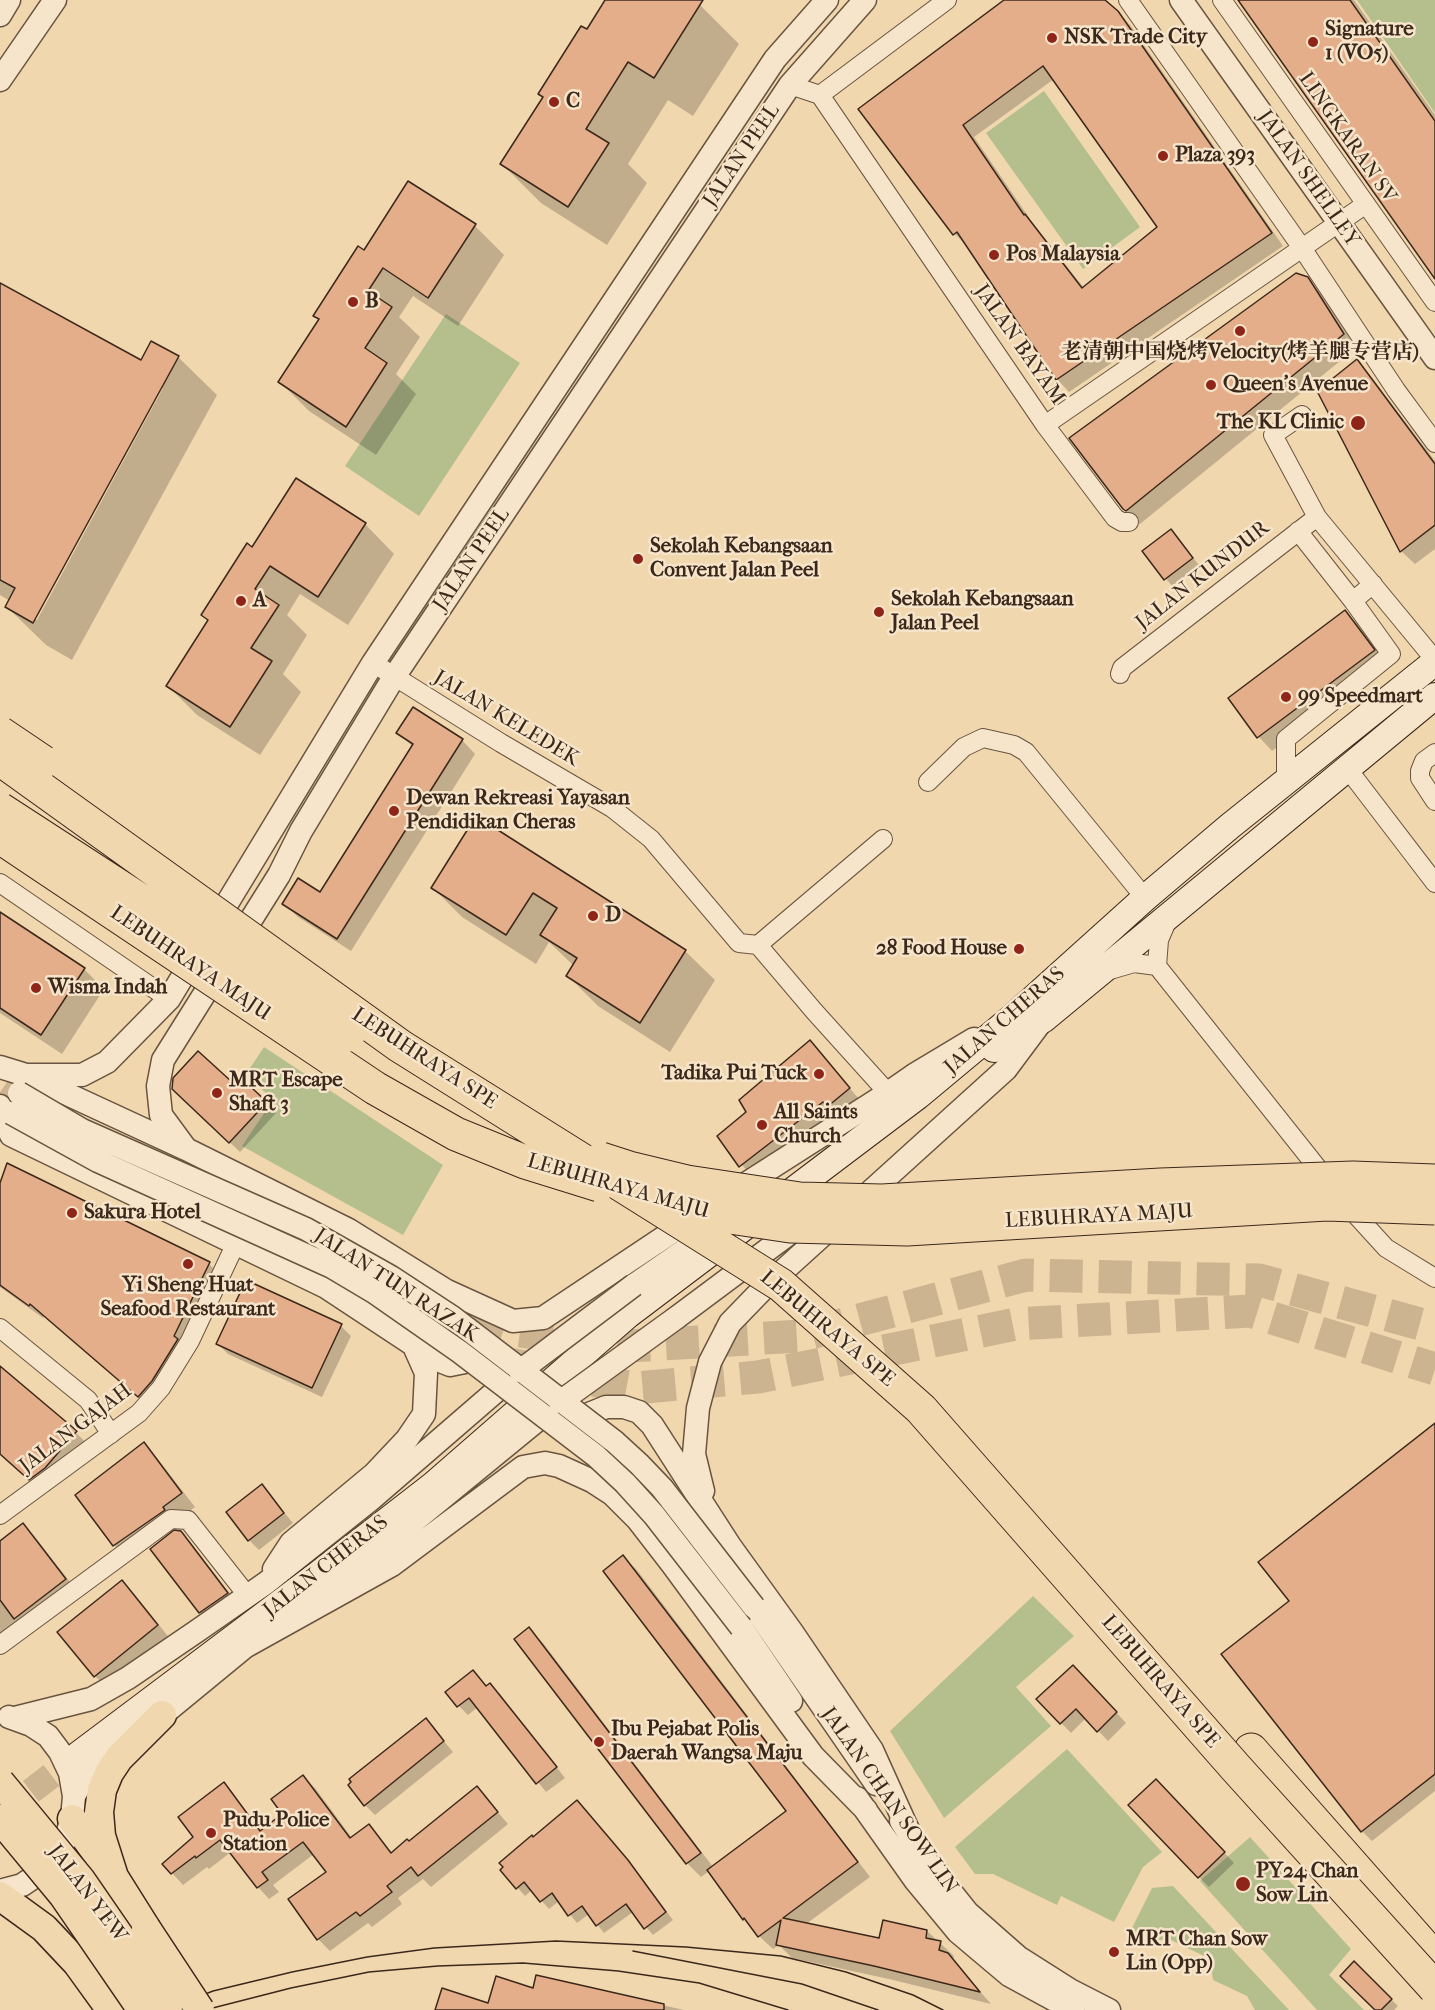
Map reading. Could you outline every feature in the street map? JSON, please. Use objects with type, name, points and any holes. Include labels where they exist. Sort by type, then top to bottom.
[{"type":"highway","name":"LEBUHRAYA SPE","points":[[0,733],[412,1028],[789,1277],[925,1396],[1251,1750],[1435,1959]]},
{"type":"highway","name":"LEBUHRAYA SPE","points":[[0,759],[400,1046],[781,1285],[921,1409],[1236,1768],[1435,1988]]},
{"type":"highway","name":"LEBUHRAYA MAJU","points":[[0,808],[404,1070],[481,1114],[542,1139],[629,1168],[687,1182],[800,1199],[882,1201],[1161,1185],[1353,1178],[1435,1181]]},
{"type":"highway","name":"LEBUHRAYA MAJU","points":[[0,837],[375,1088],[456,1134],[525,1162],[661,1203],[723,1216],[790,1226],[907,1229],[1327,1204],[1435,1208]]},
{"type":"main road","name":"JALAN CHERAS","points":[[78,1755],[433,1485],[628,1315],[918,1095],[1014,1016],[1145,897],[1435,661]]},
{"type":"main road","name":"JALAN CHERAS","points":[[566,1368],[753,1241],[996,1048],[1044,1019],[1435,696]]},
{"type":"main road","points":[[114,1877],[101,1836],[99,1812],[102,1790],[119,1758],[162,1715]]},
{"type":"main road","name":"JALAN YEW","points":[[0,1782],[81,1880],[168,2010]]},
{"type":"main road","points":[[73,1808],[146,1928],[200,2010]]},
{"type":"main road","name":"JALAN YEW","points":[[0,1819],[63,1895],[142,2010]]},
{"type":"main road","points":[[0,1894],[44,1928],[77,1963],[111,2010]]},
{"type":"street","points":[[0,15],[9,0]]},
{"type":"street","points":[[0,80],[55,0]]},
{"type":"street","name":"JALAN PEEL","points":[[14,1097],[82,1075],[107,1062],[169,999],[373,663],[775,59],[827,0]]},
{"type":"street","name":"JALAN PEEL","points":[[186,1149],[161,1115],[158,1086],[163,1060],[279,875],[301,831],[394,677],[790,85],[865,0]]},
{"type":"street","points":[[790,85],[820,95],[947,0]]},
{"type":"street","points":[[1128,0],[1302,248],[1396,390],[1435,443]]},
{"type":"street","name":"JALAN SHELLEY","points":[[1181,0],[1435,358]]},
{"type":"street","name":"LINGKARAN SV","points":[[1222,0],[1435,302]]},
{"type":"street","name":"JALAN BAYAM","points":[[820,95],[1045,425],[1366,204]]},
{"type":"street","points":[[1302,415],[1273,435],[1317,517],[1435,661]]},
{"type":"street","points":[[1045,425],[1115,518],[1122,522],[1129,522]]},
{"type":"street","name":"JALAN KUNDUR","points":[[1120,674],[1122,668],[1317,517]]},
{"type":"street","points":[[1286,781],[1286,739],[1391,654],[1299,531]]},
{"type":"street","points":[[1353,601],[1373,584]]},
{"type":"street","name":"JALAN KELEDEK","points":[[373,663],[612,808],[651,839],[739,943],[758,945],[888,1093]]},
{"type":"street","points":[[928,782],[964,747],[983,738],[1020,748],[1026,752],[1145,897]]},
{"type":"street","points":[[1435,753],[1424,761],[1420,771],[1420,778],[1435,801]]},
{"type":"street","points":[[1347,768],[1435,883]]},
{"type":"street","points":[[758,945],[883,839]]},
{"type":"street","points":[[254,859],[279,875]]},
{"type":"street","points":[[0,883],[169,999]]},
{"type":"street","points":[[1172,914],[1164,925],[1159,940],[1157,966],[1300,1148],[1371,1233],[1386,1248],[1435,1278]]},
{"type":"street","points":[[1097,975],[1118,966],[1134,963],[1157,966]]},
{"type":"street","points":[[14,1097],[186,1149],[349,1230],[447,1291],[513,1322],[543,1318],[741,1186],[914,1075],[1014,1016]]},
{"type":"street","points":[[7,1717],[91,1699],[128,1678],[256,1589],[369,1501],[502,1385],[634,1284],[786,1182],[910,1087],[1014,1016]]},
{"type":"street","points":[[0,1894],[22,1885],[46,1869],[63,1846],[73,1808],[91,1766],[105,1752],[162,1715],[241,1649],[402,1531],[560,1402],[857,1183],[1044,1019]]},
{"type":"street","points":[[706,1507],[694,1454],[698,1408],[710,1362],[730,1323],[763,1289],[1006,1069],[1044,1019]]},
{"type":"street","points":[[0,1067],[14,1097],[11,1135],[326,1287],[435,1359],[450,1365],[465,1362],[478,1350],[480,1325],[470,1310],[447,1291]]},
{"type":"street","name":"JALAN TUN RAZAK","points":[[0,1077],[14,1097],[98,1161],[332,1267],[384,1299],[460,1353],[596,1456],[625,1483],[654,1515],[741,1627]]},
{"type":"street","name":"JALAN TUN RAZAK","points":[[14,1097],[82,1130],[306,1229],[391,1277],[452,1317],[615,1442],[662,1488],[754,1607]]},
{"type":"street","name":"JALAN GAJAH","points":[[0,1515],[139,1413],[161,1388],[189,1341],[236,1243]]},
{"type":"street","points":[[0,1328],[88,1400],[111,1434]]},
{"type":"street","points":[[256,1589],[291,1543],[374,1474],[407,1439],[424,1414],[426,1373],[414,1344]]},
{"type":"street","points":[[866,1810],[813,1756],[672,1564],[638,1520],[612,1494],[582,1452],[579,1437],[589,1414],[606,1407],[624,1407],[639,1412],[652,1425],[730,1546],[872,1750],[909,1832]]},
{"type":"street","points":[[241,1649],[392,1565],[523,1467],[545,1463],[559,1466],[592,1481],[612,1494]]},
{"type":"street","points":[[0,1645],[171,1519],[188,1520],[256,1589]]},
{"type":"street","name":"JALAN CHAN SOW LIN","points":[[754,1607],[909,1832],[924,1858],[968,1913],[1017,1956],[1070,1990],[1109,2010]]},
{"type":"street","name":"JALAN CHAN SOW LIN","points":[[741,1627],[915,1880],[958,1932],[1010,1975],[1073,2010]]},
{"type":"street","points":[[7,1717],[31,1725],[48,1736],[60,1752],[70,1773],[73,1808]]},
{"type":"green space","points":[[1357,0],[1435,0],[1435,113]]},
{"type":"green space","points":[[1044,91],[1140,227],[1083,269],[986,133]]},
{"type":"green space","points":[[446,314],[520,363],[419,516],[345,466]]},
{"type":"green space","points":[[264,1047],[443,1165],[403,1235],[242,1146],[273,1100],[246,1074]]},
{"type":"green space","points":[[1033,1596],[1074,1636],[1016,1687],[1051,1726],[944,1818],[890,1731]]},
{"type":"green space","points":[[1067,1749],[1162,1852],[1143,1867],[1114,1922],[1061,1896],[1057,1905],[993,1874],[975,1874],[955,1847]]},
{"type":"green space","points":[[1250,1837],[1351,1949],[1329,1975],[1364,2010],[1317,2010],[1200,1881]]},
{"type":"green space","points":[[1173,1886],[1289,2010],[1255,2010],[1247,1996],[1213,1980],[1210,1959],[1169,1939],[1134,1943],[1126,1940],[1152,1888]]},
{"type":"building","name":"C","points":[[605,0],[703,0],[654,78],[628,62],[586,129],[609,143],[568,207],[500,164],[543,97],[538,94],[581,26],[587,29]]},
{"type":"building","name":"Plaza 393","points":[[1004,0],[1105,0],[1118,11],[1272,233],[1056,380],[957,232],[953,235],[858,109]],"holes":[[[1043,66],[1157,227],[1082,288],[1024,215],[963,125]]]},
{"type":"building","points":[[1238,0],[1350,0],[1435,121],[1435,279]]},
{"type":"building","name":"B","points":[[408,181],[476,224],[428,298],[383,268],[368,291],[392,307],[365,348],[387,363],[346,427],[278,382],[319,319],[313,316],[358,246],[364,250]]},
{"type":"building","name":"Queen's Avenue","points":[[1296,273],[1308,277],[1344,334],[1126,511],[1123,509],[1069,438]]},
{"type":"building","points":[[0,283],[141,360],[151,341],[179,356],[33,623],[5,607],[15,588],[0,580]]},
{"type":"building","points":[[1357,359],[1435,464],[1435,525],[1400,552],[1317,391]]},
{"type":"building","name":"A","points":[[296,478],[366,523],[318,597],[270,566],[255,589],[279,605],[251,648],[272,661],[230,727],[166,686],[208,620],[201,615],[247,543],[252,547]]},
{"type":"building","points":[[1171,529],[1193,558],[1164,580],[1142,551]]},
{"type":"building","points":[[1345,610],[1375,650],[1257,738],[1228,698]]},
{"type":"building","name":"Dewan Rekreasi Yayasan Pendidikan Cheras","points":[[413,707],[463,739],[337,939],[282,904],[298,878],[320,892],[413,744],[396,733]]},
{"type":"building","name":"D","points":[[476,816],[686,950],[640,1023],[566,976],[577,958],[540,935],[557,908],[533,893],[506,935],[431,888]]},
{"type":"building","name":"Wisma Indah","points":[[0,912],[85,968],[41,1035],[0,1008]]},
{"type":"building","points":[[810,1040],[850,1088],[827,1107],[823,1102],[739,1167],[717,1136],[746,1112],[739,1100]]},
{"type":"building","name":"MRT Escape Shaft 3","points":[[198,1051],[232,1082],[238,1075],[267,1102],[229,1143],[172,1089],[173,1078]]},
{"type":"building","points":[[7,1163],[210,1262],[174,1336],[178,1339],[152,1381],[138,1397],[30,1304],[29,1306],[0,1285],[0,1183]]},
{"type":"building","points":[[246,1280],[342,1324],[312,1388],[216,1344]]},
{"type":"building","points":[[0,1366],[77,1431],[45,1468],[29,1480],[0,1454]]},
{"type":"building","points":[[1435,1423],[1435,1774],[1361,1832],[1221,1654],[1289,1601],[1258,1562]]},
{"type":"building","points":[[144,1442],[182,1493],[163,1507],[165,1510],[113,1546],[75,1495]]},
{"type":"building","points":[[262,1484],[284,1513],[248,1541],[226,1512]]},
{"type":"building","points":[[23,1523],[66,1579],[14,1619],[0,1600],[0,1541]]},
{"type":"building","points":[[174,1530],[181,1531],[228,1593],[199,1613],[150,1549]]},
{"type":"building","points":[[623,1555],[858,1862],[783,1918],[879,1938],[883,1920],[927,1930],[926,1938],[941,1941],[939,1950],[948,1953],[980,1992],[776,1945],[781,1920],[758,1937],[744,1918],[743,1920],[707,1870],[786,1811],[603,1571]]},
{"type":"building","points":[[122,1580],[158,1625],[94,1677],[57,1632]]},
{"type":"building","points":[[529,1627],[701,1853],[686,1864],[514,1639]]},
{"type":"building","points":[[1073,1665],[1117,1712],[1097,1732],[1076,1709],[1060,1724],[1036,1699]]},
{"type":"building","points":[[473,1670],[486,1686],[490,1683],[557,1767],[536,1784],[469,1698],[457,1707],[445,1692]]},
{"type":"building","points":[[426,1718],[444,1741],[364,1806],[348,1785],[351,1782],[349,1779]]},
{"type":"building","points":[[303,1775],[350,1838],[369,1824],[391,1853],[477,1786],[498,1812],[418,1876],[411,1867],[387,1886],[392,1892],[360,1916],[356,1912],[317,1940],[288,1899],[326,1872],[303,1842],[262,1872],[268,1880],[257,1888],[220,1840],[171,1874],[162,1864],[193,1837],[178,1817],[224,1782],[260,1831],[282,1814],[271,1799]]},
{"type":"building","points":[[1156,1779],[1225,1852],[1198,1878],[1128,1805]]},
{"type":"building","points":[[577,1800],[628,1860],[666,1912],[644,1929],[626,1904],[596,1926],[582,1906],[568,1916],[552,1893],[540,1902],[524,1882],[516,1889],[500,1870],[503,1867],[499,1863]]},
{"type":"building","points":[[1354,1961],[1392,1999],[1381,2010],[1375,2010],[1340,1976]]},
{"type":"building","points":[[536,1975],[664,2004],[664,2010],[435,2010],[442,1988],[488,2003],[496,1976],[533,1988]]},
{"type":"tunnel","points":[[0,1092],[18,1105],[48,1119]]},
{"type":"tunnel","points":[[192,1189],[296,1240]]},
{"type":"tunnel","points":[[427,1301],[506,1329],[629,1346],[800,1336],[1026,1275],[1259,1280],[1435,1328]]},
{"type":"tunnel","points":[[498,1362],[635,1388],[758,1377],[1016,1324],[1250,1311],[1435,1369]]},
{"type":"tunnel","points":[[0,1815],[78,1755]]},
{"type":"tram line","points":[[165,2010],[213,1991],[367,1957],[434,1948],[556,1941],[686,1947],[781,1956],[846,1972],[913,1995],[943,2010]]},
{"type":"tram line","points":[[633,1951],[802,1984],[878,2010]]},
{"type":"tram line","points":[[205,2010],[291,1988],[369,1972],[438,1966],[523,1963],[618,1971],[699,1983],[788,2010]]},
{"type":"place","name":"NSK Trade City","points":[[1052,38]]},
{"type":"place","name":"Signature 1 (VO5)","points":[[1313,42]]},
{"type":"place","name":"C","points":[[554,102]]},
{"type":"place","name":"Plaza 393","points":[[1163,156]]},
{"type":"place","name":"Pos Malaysia","points":[[994,255]]},
{"type":"place","name":"B","points":[[353,302]]},
{"type":"place","name":"老清朝中国烧烤Velocity(烤羊腿专营店)","points":[[1240,331]]},
{"type":"place","name":"Queen's Avenue","points":[[1211,385]]},
{"type":"place","name":"The KL Clinic","points":[[1358,423]]},
{"type":"place","name":"Sekolah Kebangsaan Convent Jalan Peel","points":[[638,559]]},
{"type":"place","name":"A","points":[[241,601]]},
{"type":"place","name":"Sekolah Kebangsaan Jalan Peel","points":[[879,612]]},
{"type":"place","name":"99 Speedmart","points":[[1286,697]]},
{"type":"place","name":"Dewan Rekreasi Yayasan Pendidikan Cheras","points":[[394,811]]},
{"type":"place","name":"D","points":[[593,916]]},
{"type":"place","name":"28 Food House","points":[[1019,949]]},
{"type":"place","name":"Wisma Indah","points":[[36,988]]},
{"type":"place","name":"Tadika Pui Tuck","points":[[819,1074]]},
{"type":"place","name":"MRT Escape Shaft 3","points":[[217,1093]]},
{"type":"place","name":"All Saints Church","points":[[762,1125]]},
{"type":"place","name":"Sakura Hotel","points":[[72,1213]]},
{"type":"place","name":"Yi Sheng Huat Seafood Restaurant","points":[[188,1264]]},
{"type":"place","name":"Ibu Pejabat Polis Daerah Wangsa Maju","points":[[599,1742]]},
{"type":"place","name":"Pudu Police Station","points":[[211,1833]]},
{"type":"place","name":"PY24 Chan Sow Lin","points":[[1243,1884]]},
{"type":"place","name":"MRT Chan Sow Lin (Opp)","points":[[1114,1952]]}]
